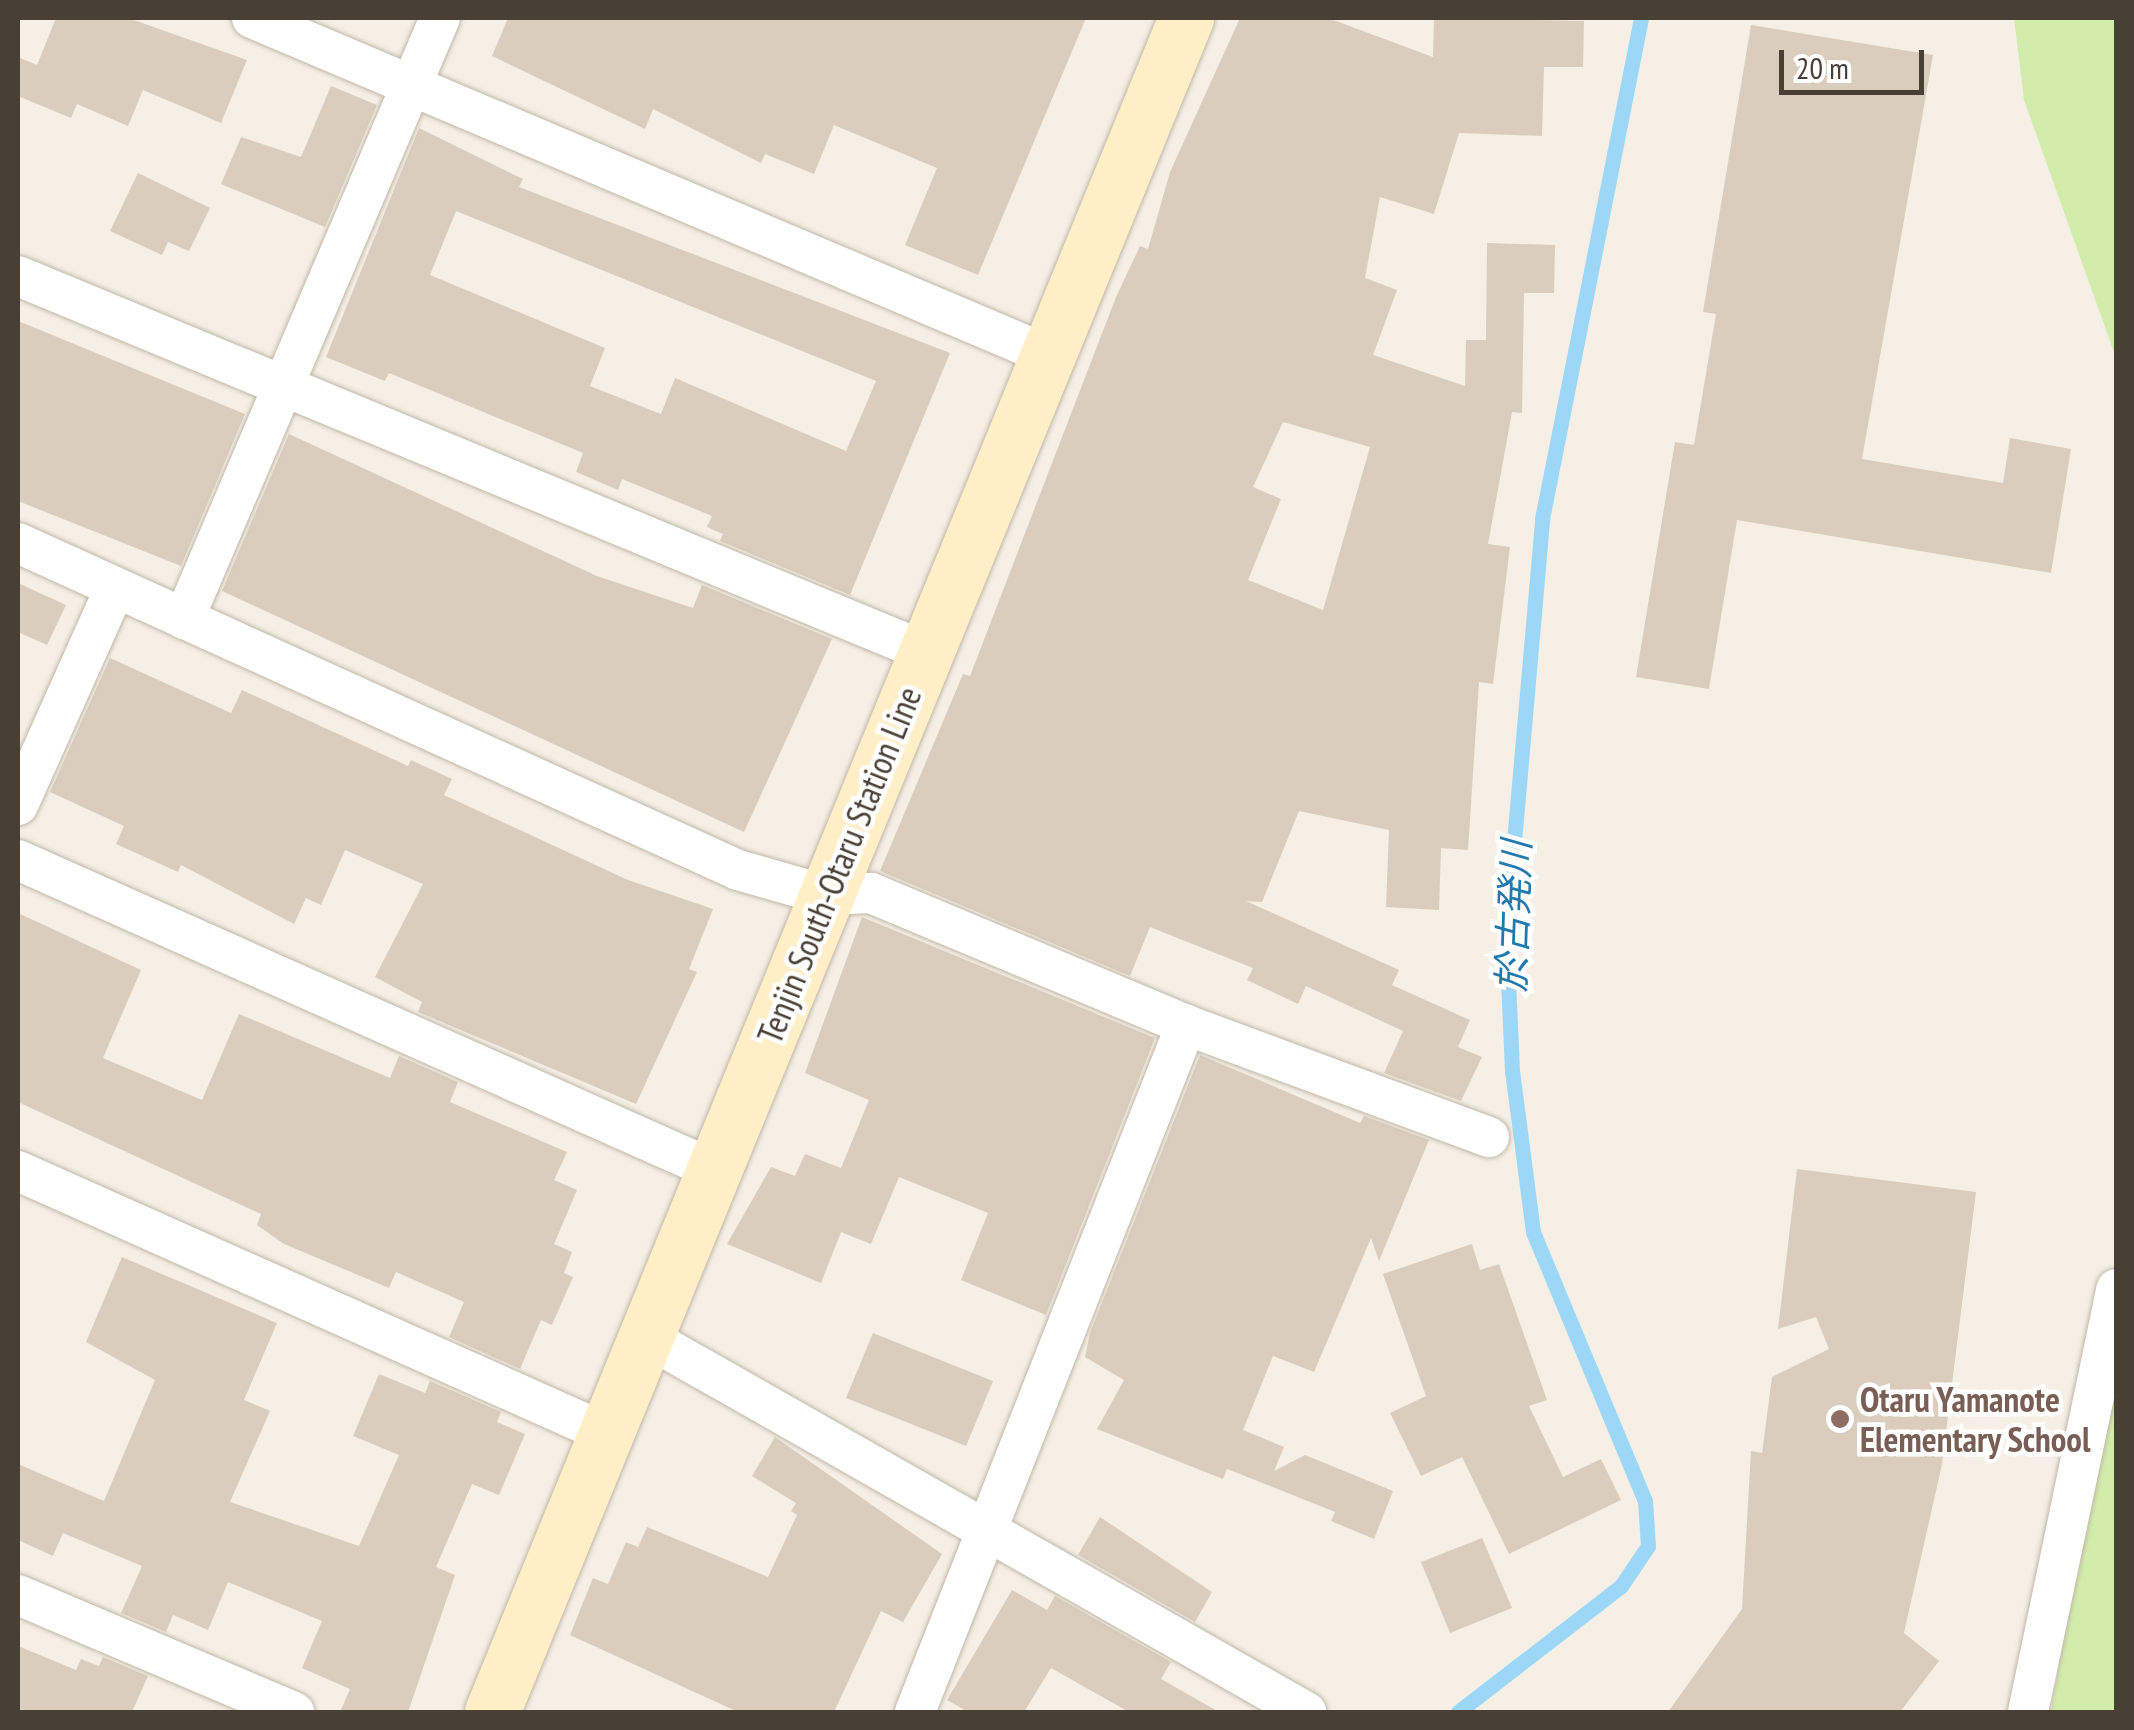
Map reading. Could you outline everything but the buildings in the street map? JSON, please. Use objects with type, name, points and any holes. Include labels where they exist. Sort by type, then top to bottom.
[{"type":"main road","name":"Tenjin South-Otaru Station Line","points":[[492,1712],[642,1335],[714,1170],[1186,18]]},
{"type":"street","points":[[252,18],[1048,355]]},
{"type":"street","points":[[184,619],[440,18]]},
{"type":"street","points":[[18,276],[926,652]]},
{"type":"street","points":[[18,544],[738,870],[826,895],[871,893],[1186,1025],[1489,1137]]},
{"type":"street","points":[[18,805],[115,588]]},
{"type":"street","points":[[18,860],[714,1170]]},
{"type":"street","points":[[915,1712],[1186,1025]]},
{"type":"street","points":[[18,1171],[606,1433]]},
{"type":"street","points":[[2028,1712],[2116,1289]]},
{"type":"street","points":[[642,1335],[982,1534],[1306,1712]]},
{"type":"street","points":[[18,1595],[294,1712]]},
{"type":"green space","points":[[2014,18],[2116,18],[2116,358],[2024,100]]},
{"type":"green space","points":[[2116,1373],[2116,1712],[2051,1712],[2095,1455]]},
{"type":"waterway","name":"於古発川","points":[[1458,1712],[1621,1586],[1648,1546],[1645,1501],[1533,1232],[1512,1071],[1506,933],[1542,519],[1641,18]]},
{"type":"place","name":"Otaru Yamanote Elementary School","points":[[1840,1419]]}]
